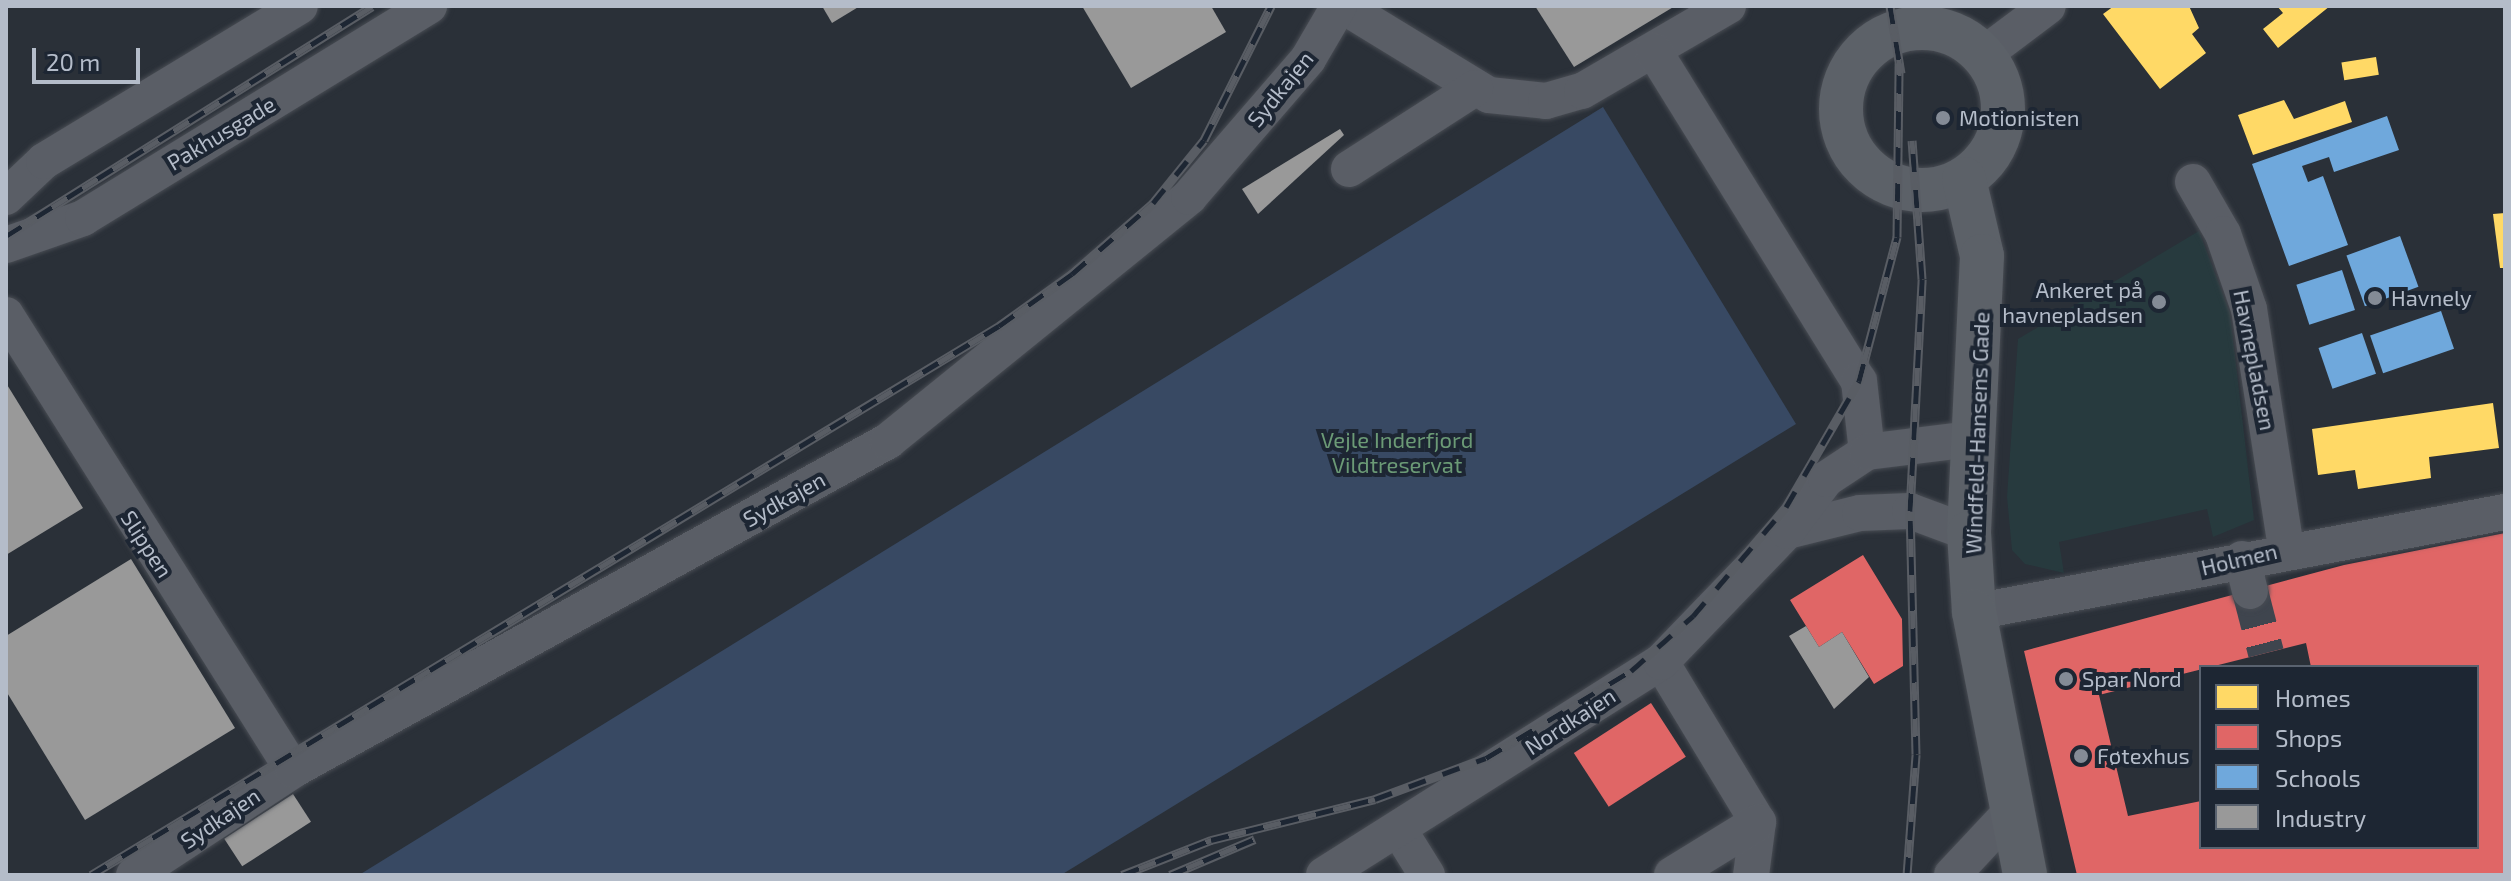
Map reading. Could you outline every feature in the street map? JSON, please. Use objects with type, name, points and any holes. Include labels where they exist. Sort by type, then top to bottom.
[{"type":"main road","points":[[1886,19],[1943,30],[1983,55],[2003,98],[2003,122],[1989,155],[1964,179],[1902,189],[1876,177],[1845,137],[1840,112],[1854,63],[1886,19]]},
{"type":"main road","name":"Windfeld-Hansens Gade","points":[[1964,179],[1982,256],[1969,533],[1974,612],[2025,875]]},
{"type":"street","points":[[6,197],[44,161],[300,6]]},
{"type":"street","name":"Pakhusgade","points":[[6,245],[83,218],[429,6]]},
{"type":"street","name":"Sydkajen","points":[[134,875],[293,770],[888,441],[1189,197],[1308,59],[1341,6],[1475,88],[1546,101],[1582,91],[1728,6]]},
{"type":"street","points":[[1983,55],[2048,6]]},
{"type":"street","points":[[1654,51],[1859,381],[1867,452]]},
{"type":"street","points":[[1349,169],[1475,88]]},
{"type":"street","name":"Havnepladsen","points":[[2193,182],[2223,234],[2249,309],[2286,548]]},
{"type":"street","name":"Slippen","points":[[6,315],[293,770]]},
{"type":"street","name":"Nordkajen","points":[[1324,875],[1661,662],[1787,531],[1826,479],[1867,452],[1972,439]]},
{"type":"street","points":[[1787,531],[1860,513],[1910,511],[1969,533]]},
{"type":"street","name":"Holmen","points":[[1974,612],[2246,575],[2286,548],[2505,512]]},
{"type":"street","points":[[1661,662],[1758,822],[1751,875]]},
{"type":"street","points":[[1952,875],[2011,812]]},
{"type":"street","points":[[1672,875],[1758,822]]},
{"type":"street","points":[[1399,830],[1427,875]]},
{"type":"green space","points":[[2199,231],[2230,313],[2254,520],[2213,537],[2207,509],[2059,542],[2064,573],[2025,564],[2012,550],[2007,497],[2018,339]]},
{"type":"water","name":"Vejle Inderfjord Vildtreservat","points":[[1603,107],[1796,424],[1061,875],[359,875]]},
{"type":"building: Homes","points":[[2114,6],[2189,6],[2199,28],[2192,34],[2206,53],[2160,89],[2103,14]]},
{"type":"building: Homes","points":[[2277,6],[2330,6],[2278,48],[2263,29],[2283,13]]},
{"type":"building: Homes","points":[[2376,57],[2379,75],[2344,80],[2341,62]]},
{"type":"building: Homes","points":[[2284,100],[2294,119],[2345,101],[2352,122],[2253,155],[2238,115]]},
{"type":"building: Homes","points":[[2505,213],[2505,268],[2500,268],[2493,214]]},
{"type":"building: Homes","points":[[2493,403],[2499,448],[2429,457],[2431,478],[2358,489],[2355,470],[2318,475],[2312,429]]},
{"type":"building: Shops","points":[[2505,533],[2505,875],[2077,875],[2024,651],[2344,565]]},
{"type":"building: Shops","points":[[1863,555],[1902,619],[1903,666],[1874,684],[1842,632],[1819,647],[1790,600]]},
{"type":"building: Shops","points":[[1651,703],[1686,757],[1609,807],[1574,753]]},
{"type":"building: Schools","points":[[2387,116],[2399,150],[2334,172],[2329,157],[2302,166],[2308,182],[2323,176],[2348,245],[2289,266],[2252,164]]},
{"type":"building: Schools","points":[[2400,236],[2418,287],[2365,306],[2346,255]]},
{"type":"building: Schools","points":[[2342,270],[2355,310],[2309,325],[2296,285]]},
{"type":"building: Schools","points":[[2441,311],[2454,349],[2383,373],[2370,335]]},
{"type":"building: Schools","points":[[2362,333],[2376,374],[2333,389],[2319,348]]},
{"type":"building: Industry","points":[[822,6],[860,6],[832,23]]},
{"type":"building: Industry","points":[[1082,6],[1211,6],[1226,32],[1131,88]]},
{"type":"building: Industry","points":[[1535,6],[1675,6],[1574,67]]},
{"type":"building: Industry","points":[[1340,129],[1344,135],[1258,214],[1242,189]]},
{"type":"building: Industry","points":[[6,383],[83,508],[6,555]]},
{"type":"building: Industry","points":[[131,559],[235,728],[85,820],[6,691],[6,636]]},
{"type":"building: Industry","points":[[1806,626],[1819,647],[1842,632],[1869,677],[1834,709],[1789,636]]},
{"type":"building: Industry","points":[[293,794],[311,822],[242,866],[224,839]]},
{"type":"tunnel","points":[[2250,591],[2266,653]]},
{"type":"railway","points":[[6,236],[372,6]]},
{"type":"railway","points":[[91,875],[999,326],[1072,274],[1153,203],[1204,140],[1271,6]]},
{"type":"railway","points":[[1890,6],[1901,73]]},
{"type":"railway","points":[[1122,875],[1211,840],[1375,799],[1486,758],[1631,671],[1693,616],[1786,507],[1859,381],[1897,237],[1899,63]]},
{"type":"railway","points":[[1907,875],[1916,754],[1910,511],[1922,279],[1912,140]]},
{"type":"railway","points":[[1170,875],[1255,839]]},
{"type":"place","name":"Motionisten","points":[[1943,118]]},
{"type":"place","name":"Havnely","points":[[2375,298]]},
{"type":"place","name":"Ankeret på havnepladsen","points":[[2159,302]]},
{"type":"place","name":"Spar Nord","points":[[2066,679]]},
{"type":"place","name":"Føtexhus","points":[[2081,756]]}]
